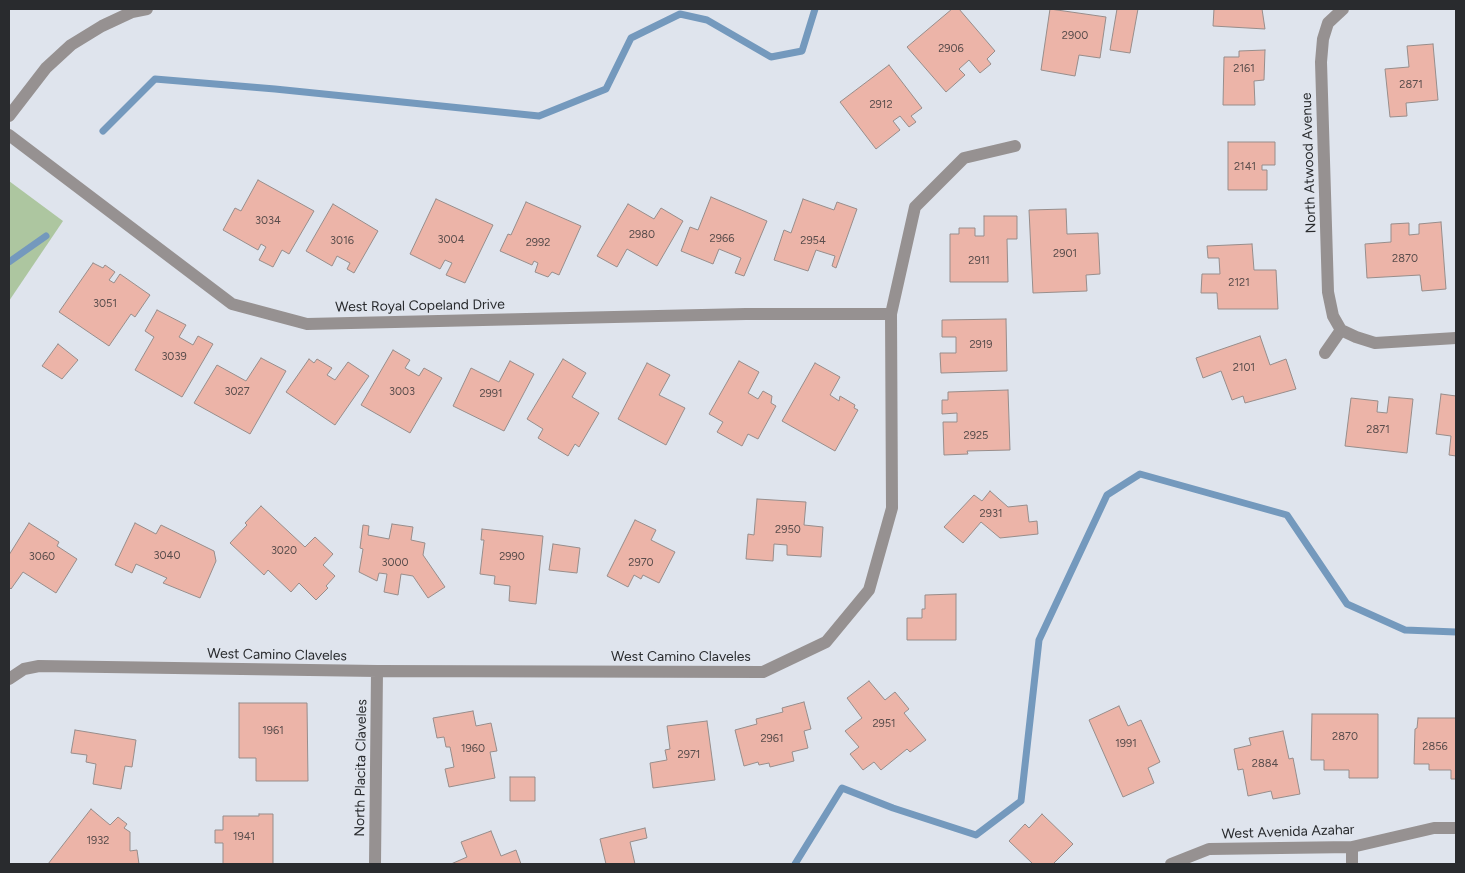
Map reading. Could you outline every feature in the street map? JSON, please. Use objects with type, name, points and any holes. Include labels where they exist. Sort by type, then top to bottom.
[{"type":"street","points":[[9,116],[46,68],[71,44],[102,26],[132,12],[147,9]]},
{"type":"street","name":"North Atwood Avenue","points":[[1338,10],[1328,23],[1323,39],[1321,62],[1328,292],[1332,316],[1341,330]]},
{"type":"street","name":"West Royal Copeland Drive","points":[[9,135],[232,304],[307,324],[746,314],[891,314]]},
{"type":"street","name":"West Camino Claveles","points":[[11,676],[24,669],[39,666],[378,671],[764,672],[826,642],[869,590],[892,508],[891,314],[915,207],[964,158],[1015,146]]},
{"type":"street","points":[[1325,352],[1341,330],[1356,338],[1375,343],[1456,338]]},
{"type":"street","name":"North Placita Claveles","points":[[375,864],[378,671]]},
{"type":"street","name":"West Avenida Azahar","points":[[1171,864],[1209,849],[1352,846],[1434,828],[1456,828]]},
{"type":"street","points":[[1352,846],[1352,864]]},
{"type":"green space","points":[[9,181],[63,221],[9,301]]},
{"type":"building","points":[[952,9],[959,9],[995,51],[987,59],[991,64],[980,73],[969,60],[959,69],[965,75],[946,92],[907,47]]},
{"type":"building","points":[[1050,9],[1106,17],[1100,58],[1079,55],[1075,76],[1041,70]]},
{"type":"building","points":[[1117,9],[1138,9],[1130,53],[1110,50]]},
{"type":"building","points":[[1214,9],[1262,9],[1265,29],[1213,26]]},
{"type":"building","points":[[1433,44],[1438,100],[1406,103],[1407,116],[1390,117],[1385,69],[1409,67],[1407,46]]},
{"type":"building","points":[[1265,50],[1264,80],[1254,81],[1255,105],[1223,105],[1224,57],[1239,57],[1239,51]]},
{"type":"building","points":[[889,65],[922,108],[911,116],[916,122],[909,127],[900,116],[893,121],[900,130],[876,149],[840,102]]},
{"type":"building","points":[[1228,142],[1275,142],[1275,165],[1262,165],[1262,170],[1267,170],[1267,190],[1228,190]]},
{"type":"building","points":[[258,180],[314,211],[289,254],[282,250],[273,267],[259,260],[266,247],[261,244],[258,250],[223,230],[235,208],[241,211]]},
{"type":"building","points":[[711,197],[767,221],[744,276],[735,273],[741,258],[719,249],[713,264],[681,251],[690,227],[698,230]]},
{"type":"building","points":[[436,199],[493,225],[465,283],[446,275],[452,263],[445,260],[440,269],[410,254]]},
{"type":"building","points":[[803,199],[834,210],[837,202],[857,209],[836,268],[832,266],[835,256],[816,250],[808,271],[774,260],[784,230],[791,233]]},
{"type":"building","points":[[526,202],[581,226],[559,275],[552,272],[548,277],[535,272],[538,263],[534,261],[532,265],[500,251],[508,234],[511,235]]},
{"type":"building","points":[[333,204],[378,231],[354,273],[347,269],[350,263],[337,256],[332,266],[306,251]]},
{"type":"building","points":[[628,204],[654,219],[661,208],[683,221],[657,266],[627,249],[617,267],[597,256]]},
{"type":"building","points":[[1066,209],[1067,234],[1098,233],[1100,274],[1086,275],[1087,291],[1033,293],[1029,210]]},
{"type":"building","points":[[984,216],[1017,216],[1017,239],[1007,239],[1008,282],[950,282],[950,234],[959,234],[959,228],[975,228],[975,236],[984,236]]},
{"type":"building","points":[[1441,222],[1446,289],[1422,291],[1420,275],[1367,278],[1365,244],[1391,242],[1391,224],[1409,223],[1409,235],[1419,234],[1419,224]]},
{"type":"building","points":[[1252,244],[1254,270],[1276,270],[1278,309],[1218,309],[1217,293],[1201,293],[1202,274],[1220,274],[1219,258],[1208,258],[1207,246]]},
{"type":"building","points":[[93,263],[103,268],[105,265],[115,272],[109,280],[114,283],[120,274],[150,295],[135,317],[131,314],[109,346],[59,312]]},
{"type":"building","points":[[157,310],[186,325],[179,337],[193,345],[198,336],[213,344],[182,397],[135,370],[154,337],[145,331]]},
{"type":"building","points":[[1006,319],[1007,371],[941,373],[940,353],[956,353],[956,337],[942,337],[942,320]]},
{"type":"building","points":[[1260,336],[1270,365],[1286,359],[1296,389],[1245,403],[1243,396],[1232,400],[1221,371],[1203,378],[1196,358]]},
{"type":"building","points":[[58,344],[78,360],[62,379],[42,366]]},
{"type":"building","points":[[393,350],[410,360],[405,368],[419,376],[424,368],[442,378],[410,433],[361,405]]},
{"type":"building","points":[[261,358],[286,371],[250,434],[194,403],[217,365],[246,381]]},
{"type":"building","points":[[309,359],[314,363],[317,359],[332,368],[327,375],[335,380],[348,362],[369,376],[335,425],[286,392]]},
{"type":"building","points":[[563,359],[586,373],[572,397],[599,413],[579,447],[575,444],[568,456],[538,438],[543,429],[527,419]]},
{"type":"building","points":[[510,361],[534,374],[504,431],[453,406],[471,368],[499,382]]},
{"type":"building","points":[[739,361],[759,372],[748,393],[758,399],[763,391],[772,396],[771,403],[776,406],[758,439],[748,434],[742,446],[717,432],[723,422],[709,414]]},
{"type":"building","points":[[647,363],[670,375],[659,395],[685,408],[666,445],[618,419]]},
{"type":"building","points":[[815,363],[840,377],[830,395],[839,401],[840,396],[855,405],[854,408],[858,410],[835,451],[782,421]]},
{"type":"building","points":[[1008,390],[1010,450],[967,451],[968,454],[944,455],[943,422],[957,422],[957,413],[942,414],[942,400],[948,400],[948,392]]},
{"type":"building","points":[[1441,394],[1456,396],[1456,456],[1449,455],[1451,436],[1436,434]]},
{"type":"building","points":[[1389,397],[1413,399],[1407,453],[1345,446],[1351,398],[1378,401],[1377,412],[1387,413]]},
{"type":"building","points":[[990,491],[1008,507],[1027,505],[1029,522],[1037,521],[1038,534],[1000,538],[981,522],[963,543],[944,527],[974,495],[982,501]]},
{"type":"building","points":[[757,499],[806,502],[804,525],[823,527],[821,557],[787,555],[787,545],[774,544],[773,561],[746,559],[748,534],[754,535]]},
{"type":"building","points":[[261,506],[305,547],[315,537],[333,554],[323,565],[335,576],[326,586],[328,588],[316,600],[299,583],[291,592],[268,570],[264,575],[230,543]]},
{"type":"building","points":[[635,520],[656,530],[651,540],[675,552],[659,583],[643,575],[641,579],[634,575],[628,587],[607,576]]},
{"type":"building","points":[[29,523],[59,542],[57,546],[77,559],[56,593],[23,572],[11,589],[9,587],[9,555]]},
{"type":"building","points":[[135,523],[156,534],[161,525],[214,551],[216,561],[200,598],[163,583],[167,578],[136,564],[132,573],[115,565]]},
{"type":"building","points":[[392,524],[413,527],[411,540],[425,543],[423,555],[445,587],[428,598],[413,576],[401,574],[398,595],[384,592],[387,574],[379,573],[377,581],[359,572],[363,549],[360,548],[363,525],[369,526],[368,535],[389,539]]},
{"type":"building","points":[[482,529],[543,536],[536,604],[509,601],[510,586],[494,584],[495,576],[480,574],[484,540],[481,540]]},
{"type":"building","points":[[553,544],[580,548],[577,573],[549,570]]},
{"type":"building","points":[[956,594],[956,640],[907,640],[907,618],[922,618],[922,609],[925,609],[925,595]]},
{"type":"building","points":[[869,681],[885,700],[895,692],[909,709],[904,713],[926,740],[910,752],[907,749],[881,770],[874,762],[863,770],[850,754],[859,747],[845,731],[862,718],[847,698]]},
{"type":"building","points":[[804,702],[811,729],[804,731],[808,748],[792,752],[794,761],[770,767],[769,763],[759,765],[758,762],[744,766],[735,730],[757,724],[756,719],[783,712],[782,708]]},
{"type":"building","points":[[239,703],[307,703],[308,781],[256,781],[256,758],[239,758]]},
{"type":"building","points":[[1119,706],[1128,726],[1141,720],[1160,762],[1148,768],[1154,783],[1123,797],[1089,720]]},
{"type":"building","points":[[473,711],[476,726],[491,723],[497,751],[490,752],[495,778],[449,787],[445,769],[454,767],[450,747],[446,747],[444,737],[437,738],[433,718]]},
{"type":"building","points":[[1312,714],[1378,714],[1378,778],[1349,778],[1349,770],[1324,770],[1324,760],[1311,760]]},
{"type":"building","points":[[1418,718],[1456,718],[1456,779],[1451,779],[1451,770],[1429,770],[1429,764],[1414,764],[1415,729],[1417,728]]},
{"type":"building","points":[[707,721],[715,780],[653,788],[650,763],[667,760],[665,750],[670,749],[667,726]]},
{"type":"building","points":[[75,730],[136,740],[132,767],[125,766],[121,789],[93,784],[96,764],[86,762],[87,755],[71,753]]},
{"type":"building","points":[[1283,731],[1289,759],[1293,758],[1300,794],[1273,799],[1271,791],[1248,796],[1243,769],[1238,770],[1234,749],[1251,745],[1249,738]]},
{"type":"building","points":[[510,777],[535,777],[535,801],[510,801]]},
{"type":"building","points":[[91,809],[110,825],[118,817],[127,824],[124,828],[130,832],[130,851],[137,850],[139,864],[48,864]]},
{"type":"building","points":[[259,814],[273,814],[273,864],[223,864],[223,843],[215,843],[215,830],[223,830],[223,816],[259,816]]},
{"type":"building","points":[[1042,814],[1073,844],[1053,864],[1033,864],[1009,841],[1025,824],[1029,828]]},
{"type":"building","points":[[645,828],[647,838],[630,842],[635,864],[606,864],[600,839]]},
{"type":"building","points":[[491,831],[501,856],[516,850],[521,864],[451,864],[467,857],[461,842]]},
{"type":"waterway","points":[[103,131],[155,79],[275,89],[539,116],[606,89],[631,38],[680,14],[707,20],[771,57],[802,51],[815,9]]},
{"type":"waterway","points":[[9,262],[46,236]]},
{"type":"waterway","points":[[795,864],[842,788],[893,808],[976,835],[1021,801],[1039,640],[1107,495],[1140,474],[1287,515],[1347,604],[1405,630],[1456,632]]}]
